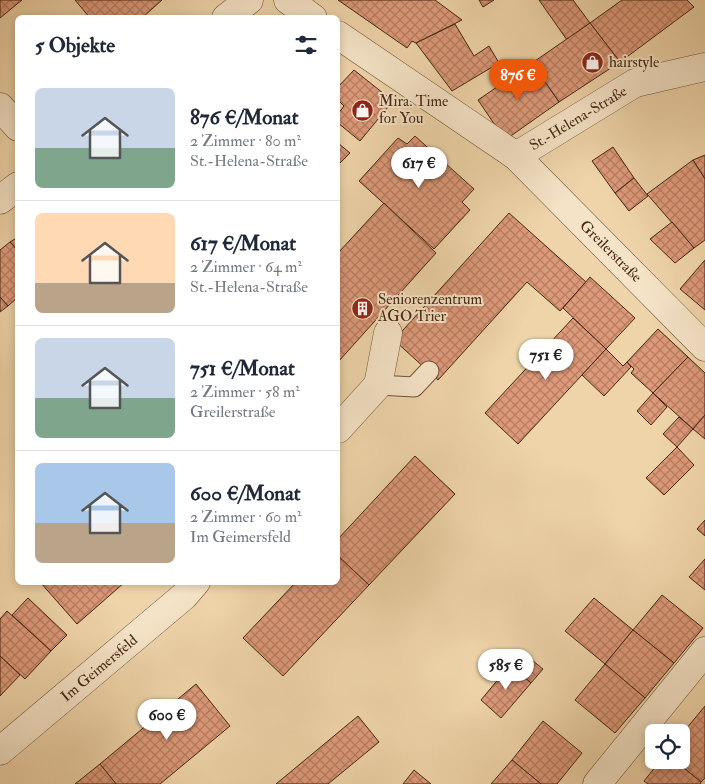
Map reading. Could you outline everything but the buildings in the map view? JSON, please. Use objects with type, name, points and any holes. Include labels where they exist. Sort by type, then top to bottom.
[{"type":"street","points":[[230,15],[249,0]]},
{"type":"street","points":[[288,0],[309,15]]},
{"type":"street","name":"St.-Helena-Straße","points":[[340,36],[516,156],[635,83],[705,67]]},
{"type":"street","points":[[0,107],[15,124]]},
{"type":"street","name":"Greilerstraße","points":[[516,156],[705,347]]},
{"type":"street","points":[[0,200],[15,188]]},
{"type":"street","points":[[340,427],[378,385],[388,333]]},
{"type":"street","name":"Im Geimersfeld","points":[[0,751],[184,596],[193,585]]},
{"type":"street","points":[[597,784],[705,651]]},
{"type":"lane","points":[[378,385],[414,387],[428,371]]},
{"type":"place","name":"hairstyle","points":[[593,62]]},
{"type":"place","name":"Mira. Time for You","points":[[363,110]]},
{"type":"place","name":"Seniorenzentrum AGO Trier","points":[[362,308]]}]
